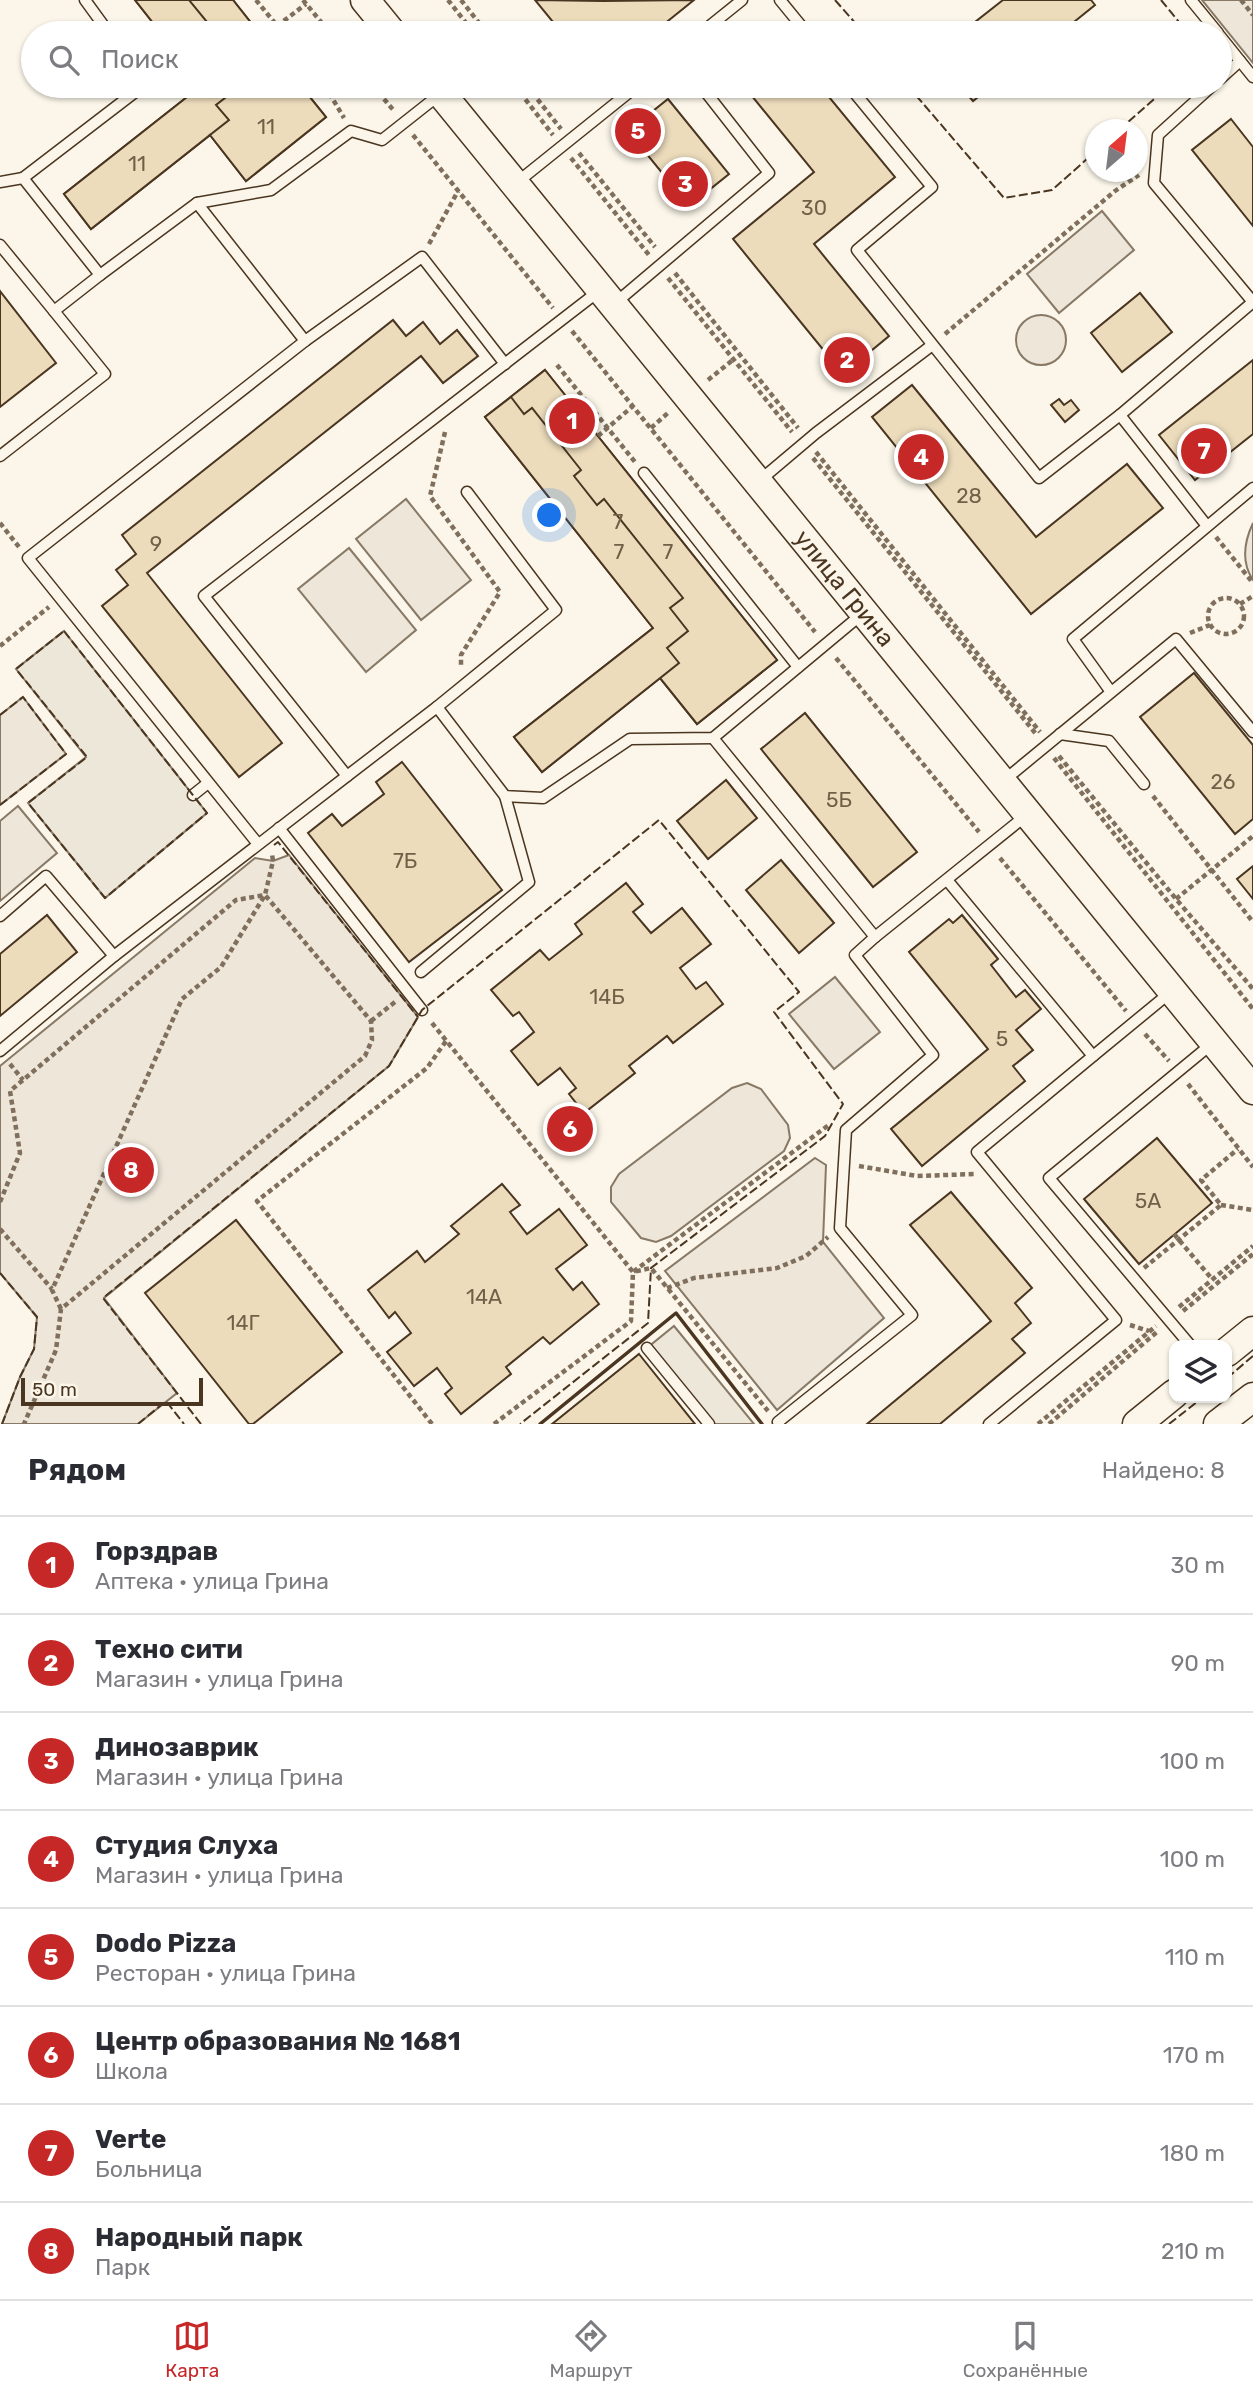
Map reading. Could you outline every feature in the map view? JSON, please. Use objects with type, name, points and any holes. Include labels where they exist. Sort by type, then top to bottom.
[{"type":"street","points":[[365,0],[382,21]]},
{"type":"street","name":"улица Грина","points":[[445,98],[1253,1090]]},
{"type":"street","points":[[1232,1348],[1253,1331]]},
{"type":"street","points":[[1225,1422],[1253,1397]]},
{"type":"street","points":[[1137,1424],[1169,1398]]},
{"type":"lane","points":[[85,0],[100,21]]},
{"type":"lane","points":[[716,21],[742,0]]},
{"type":"lane","points":[[780,0],[797,21]]},
{"type":"lane","points":[[1191,0],[1208,21]]},
{"type":"lane","points":[[1232,51],[1253,77]]},
{"type":"lane","points":[[1232,68],[1240,61]]},
{"type":"lane","points":[[0,182],[23,178],[127,98]]},
{"type":"lane","points":[[54,311],[197,203],[271,190],[351,131],[382,140],[430,98]]},
{"type":"lane","points":[[515,184],[622,98]]},
{"type":"lane","points":[[347,776],[204,596],[562,320],[662,264],[769,173],[710,98]]},
{"type":"lane","points":[[859,98],[932,187],[857,250],[931,346],[1040,478],[1120,415],[1253,302],[1154,183],[1158,135],[1199,98]]},
{"type":"lane","points":[[23,178],[100,275]]},
{"type":"lane","points":[[197,203],[305,341]]},
{"type":"lane","points":[[0,245],[105,374],[0,456]]},
{"type":"lane","points":[[258,844],[28,558],[305,341],[422,257],[505,364]]},
{"type":"lane","points":[[758,482],[816,433],[931,346]]},
{"type":"lane","points":[[1120,415],[1207,526]]},
{"type":"lane","points":[[644,474],[798,667]]},
{"type":"lane","points":[[1111,692],[1073,639],[1253,488]]},
{"type":"lane","points":[[0,1051],[114,956],[437,707],[556,610],[467,492]]},
{"type":"lane","points":[[505,796],[543,798],[630,739],[713,738],[864,612]]},
{"type":"lane","points":[[1002,782],[1176,639],[1253,732]]},
{"type":"lane","points":[[421,972],[529,882],[505,796],[437,707]]},
{"type":"lane","points":[[1060,734],[1109,741],[1144,784]]},
{"type":"lane","points":[[713,738],[875,937]]},
{"type":"lane","points":[[193,795],[208,783]]},
{"type":"lane","points":[[778,1423],[912,1315],[840,1228],[846,1130],[933,1055],[855,955],[1028,814]]},
{"type":"lane","points":[[279,828],[422,1010]]},
{"type":"lane","points":[[0,916],[46,876],[114,956]]},
{"type":"lane","points":[[947,880],[1093,1056]]},
{"type":"lane","points":[[989,1424],[1116,1320],[977,1152],[1172,991]]},
{"type":"lane","points":[[1185,1340],[1049,1178],[1214,1042]]},
{"type":"lane","points":[[647,1348],[709,1424]]},
{"type":"path","points":[[256,0],[273,21]]},
{"type":"path","points":[[448,0],[465,21]]},
{"type":"path","points":[[461,0],[478,21]]},
{"type":"path","points":[[1241,0],[1253,15]]},
{"type":"path","points":[[283,21],[304,2],[320,21]]},
{"type":"path","points":[[333,98],[351,131]]},
{"type":"path","points":[[383,98],[825,645],[1178,1072],[1253,1167]]},
{"type":"path","points":[[525,98],[566,144],[806,443],[1253,1009]]},
{"type":"path","points":[[535,98],[566,144],[806,443]]},
{"type":"path","points":[[931,346],[1115,191],[1156,164]]},
{"type":"path","points":[[422,257],[458,191]]},
{"type":"path","points":[[558,365],[644,474]]},
{"type":"path","points":[[451,405],[430,496],[500,592],[461,655],[461,686]]},
{"type":"path","points":[[598,436],[633,406]]},
{"type":"path","points":[[0,523],[28,558]]},
{"type":"path","points":[[1207,526],[1253,583]]},
{"type":"path","points":[[1240,604],[1253,596]]},
{"type":"path","points":[[0,646],[61,597]]},
{"type":"path","points":[[1228,597],[1240,604],[1244,619],[1235,631],[1229,634],[1220,633],[1210,625],[1208,612],[1216,601],[1228,597]]},
{"type":"path","points":[[1047,745],[1253,989]]},
{"type":"path","points":[[1144,784],[1253,922]]},
{"type":"path","points":[[52,1290],[182,999],[221,967],[265,895],[273,861],[270,846],[279,828]]},
{"type":"path","points":[[1176,899],[1253,836]]},
{"type":"path","points":[[0,1202],[20,1153],[10,1091],[236,900],[265,895]]},
{"type":"path","points":[[61,1309],[365,1056],[372,1040],[371,1021],[265,895]]},
{"type":"path","points":[[422,1010],[633,1272],[631,1321],[494,1424]]},
{"type":"path","points":[[432,1424],[257,1201],[427,1068],[446,1041]]},
{"type":"path","points":[[633,1272],[833,1121]]},
{"type":"path","points":[[1239,1149],[1198,1182],[1221,1205],[1253,1210]]},
{"type":"path","points":[[844,1163],[917,1176],[994,1173]]},
{"type":"path","points":[[1133,1278],[1221,1205]]},
{"type":"path","points":[[667,1288],[694,1278],[777,1268],[806,1256],[840,1228]]},
{"type":"path","points":[[0,1229],[52,1290],[61,1309],[56,1350],[24,1424]]},
{"type":"path","points":[[1174,1234],[1212,1279]]},
{"type":"path","points":[[1049,1424],[1253,1246]]},
{"type":"path","points":[[1038,1424],[1253,1254]]},
{"type":"path","points":[[633,1272],[651,1268],[778,1423]]},
{"type":"shaded area","points":[[1202,0],[1253,0],[1253,63],[1232,37],[1232,21],[1219,21]]},
{"type":"shaded area","points":[[1102,211],[1134,250],[1059,313],[1027,274]]},
{"type":"shaded area","points":[[1041,315],[1059,322],[1066,340],[1059,358],[1041,365],[1023,358],[1016,340],[1023,322]]},
{"type":"shaded area","points":[[406,499],[471,580],[421,620],[356,539]]},
{"type":"shaded area","points":[[1253,523],[1253,580],[1245,552]]},
{"type":"shaded area","points":[[349,548],[416,630],[366,672],[298,589]]},
{"type":"shaded area","points":[[64,631],[207,813],[105,898],[28,803],[86,757],[16,669]]},
{"type":"shaded area","points":[[23,697],[66,754],[0,805],[0,715]]},
{"type":"shaded area","points":[[18,806],[57,853],[0,901],[0,821]]},
{"type":"shaded area","points":[[289,855],[418,1017],[389,1066],[104,1298],[177,1393],[138,1424],[2,1424],[34,1349],[37,1317],[0,1273],[0,1066],[255,858],[273,861]]},
{"type":"shaded area","points":[[835,977],[880,1032],[834,1069],[789,1014]]},
{"type":"shaded area","points":[[747,1083],[761,1089],[788,1125],[790,1138],[784,1151],[671,1236],[656,1242],[641,1238],[611,1202],[611,1187],[619,1174],[732,1088]]},
{"type":"shaded area","points":[[815,1158],[826,1165],[823,1242],[884,1318],[777,1410],[665,1271]]},
{"type":"shaded area","points":[[674,1326],[754,1424],[709,1424],[647,1348]]},
{"type":"building","points":[[135,0],[189,0],[206,21],[152,21]]},
{"type":"building","points":[[135,0],[233,0],[250,21],[152,21]]},
{"type":"building","points":[[189,0],[233,0],[250,21],[206,21]]},
{"type":"building","points":[[535,0],[694,0],[668,21],[552,21]]},
{"type":"building","points":[[1003,0],[1091,0],[1095,5],[1075,21],[976,21]]},
{"type":"building","points":[[186,98],[225,98],[216,105],[229,120],[91,229],[64,194]]},
{"type":"building","points":[[186,98],[311,98],[326,117],[246,181],[210,135],[91,229],[64,194]]},
{"type":"building","points":[[225,98],[311,98],[326,117],[246,181],[210,135],[229,120],[216,105]]},
{"type":"building","points":[[754,98],[830,98],[895,177],[814,244],[889,336],[843,374],[733,239],[814,172]]},
{"type":"building","points":[[668,99],[729,174],[689,206],[628,131]]},
{"type":"building","points":[[1231,119],[1253,147],[1253,226],[1192,150]]},
{"type":"building","points":[[0,291],[56,363],[0,407]]},
{"type":"building","points":[[1140,293],[1172,332],[1122,372],[1091,333]]},
{"type":"building","points":[[393,320],[406,336],[423,322],[440,344],[457,330],[478,356],[443,383],[421,356],[147,573],[282,743],[239,777],[102,606],[128,585],[116,570],[136,554],[122,535]]},
{"type":"building","points":[[1253,360],[1253,434],[1195,480],[1159,435]]},
{"type":"building","points":[[545,370],[777,660],[697,724],[660,678],[679,663],[667,648],[688,631],[670,608],[683,598],[604,499],[597,505],[574,476],[581,470],[532,408],[524,414],[511,397]]},
{"type":"building","points":[[545,370],[777,660],[697,724],[660,678],[542,772],[514,737],[653,628],[485,417]]},
{"type":"building","points":[[912,385],[1036,537],[1127,464],[1163,508],[1031,614],[872,417]]},
{"type":"building","points":[[511,397],[524,414],[532,408],[581,470],[574,476],[597,505],[604,499],[683,598],[670,608],[688,631],[667,648],[679,663],[542,772],[514,737],[653,628],[485,417]]},
{"type":"building","points":[[1059,399],[1064,405],[1071,400],[1079,410],[1065,422],[1051,405]]},
{"type":"building","points":[[1194,673],[1253,745],[1253,819],[1235,834],[1140,717]]},
{"type":"building","points":[[805,713],[917,852],[873,887],[761,749]]},
{"type":"building","points":[[402,762],[502,890],[409,962],[308,833],[332,814],[342,826],[384,794],[376,782]]},
{"type":"building","points":[[726,780],[757,818],[708,859],[677,821]]},
{"type":"building","points":[[781,860],[834,923],[799,953],[746,890]]},
{"type":"building","points":[[1253,866],[1253,899],[1237,879]]},
{"type":"building","points":[[626,883],[643,904],[633,912],[651,933],[682,908],[711,944],[680,968],[696,989],[706,982],[723,1004],[673,1043],[667,1036],[629,1066],[635,1073],[584,1113],[569,1094],[576,1088],[560,1068],[538,1085],[511,1051],[534,1032],[519,1012],[513,1016],[491,990],[540,950],[549,960],[582,934],[575,924]]},
{"type":"building","points":[[47,915],[77,952],[0,1016],[0,954]]},
{"type":"building","points":[[962,915],[998,959],[991,965],[1016,997],[1025,990],[1041,1009],[1016,1030],[1033,1050],[1013,1066],[1025,1081],[922,1166],[891,1129],[988,1049],[909,952],[949,919],[953,923]]},
{"type":"building","points":[[1157,1138],[1212,1203],[1139,1264],[1084,1199]]},
{"type":"building","points":[[502,1184],[520,1205],[510,1212],[527,1234],[559,1209],[587,1245],[556,1269],[573,1290],[582,1282],[599,1304],[550,1344],[543,1337],[506,1367],[511,1374],[461,1414],[445,1394],[452,1388],[437,1368],[414,1386],[387,1352],[411,1333],[395,1312],[389,1318],[368,1290],[417,1251],[425,1262],[459,1234],[451,1226]]},
{"type":"building","points":[[951,1192],[1032,1288],[1015,1303],[1031,1323],[1012,1339],[1025,1353],[940,1424],[867,1424],[991,1321],[910,1225]]},
{"type":"building","points":[[236,1220],[342,1352],[253,1424],[249,1424],[145,1293]]},
{"type":"building","points":[[639,1354],[695,1424],[552,1424]]},
{"type":"fence","points":[[835,0],[853,21]]},
{"type":"fence","points":[[1161,0],[1178,21]]},
{"type":"fence","points":[[918,98],[1004,198],[1052,190],[1085,161]]},
{"type":"fence","points":[[1132,119],[1155,98]]},
{"type":"fence","points":[[64,631],[207,813],[105,898],[28,803],[87,757],[16,669],[64,631]]},
{"type":"fence","points":[[0,715],[23,697],[66,754],[0,805]]},
{"type":"fence","points":[[201,1424],[103,1298],[389,1066],[422,1010],[659,820],[799,992],[774,1012],[843,1104],[825,1136],[651,1268],[648,1323],[520,1424]]},
{"type":"fence","points":[[274,845],[278,842],[418,1017]]},
{"type":"fence","points":[[0,1273],[37,1317],[34,1349],[2,1424]]},
{"type":"fence","points":[[1232,1374],[1253,1356]]},
{"type":"fence","points":[[138,1424],[166,1401],[184,1424]]},
{"type":"fence","points":[[1169,1424],[1196,1403]]},
{"type":"wall","points":[[540,1424],[676,1313],[762,1424]]},
{"type":"place","name":"Dodo Pizza","points":[[638,131]]},
{"type":"place","name":"Динозаврик","points":[[685,184]]},
{"type":"place","name":"Техно сити","points":[[847,360]]},
{"type":"place","name":"Горздрав","points":[[572,421]]},
{"type":"place","name":"Verte","points":[[1204,451]]},
{"type":"place","name":"Студия Слуха","points":[[921,457]]},
{"type":"place","name":"Центр образования № 1681","points":[[570,1129]]},
{"type":"place","name":"Народный парк","points":[[131,1170]]}]
